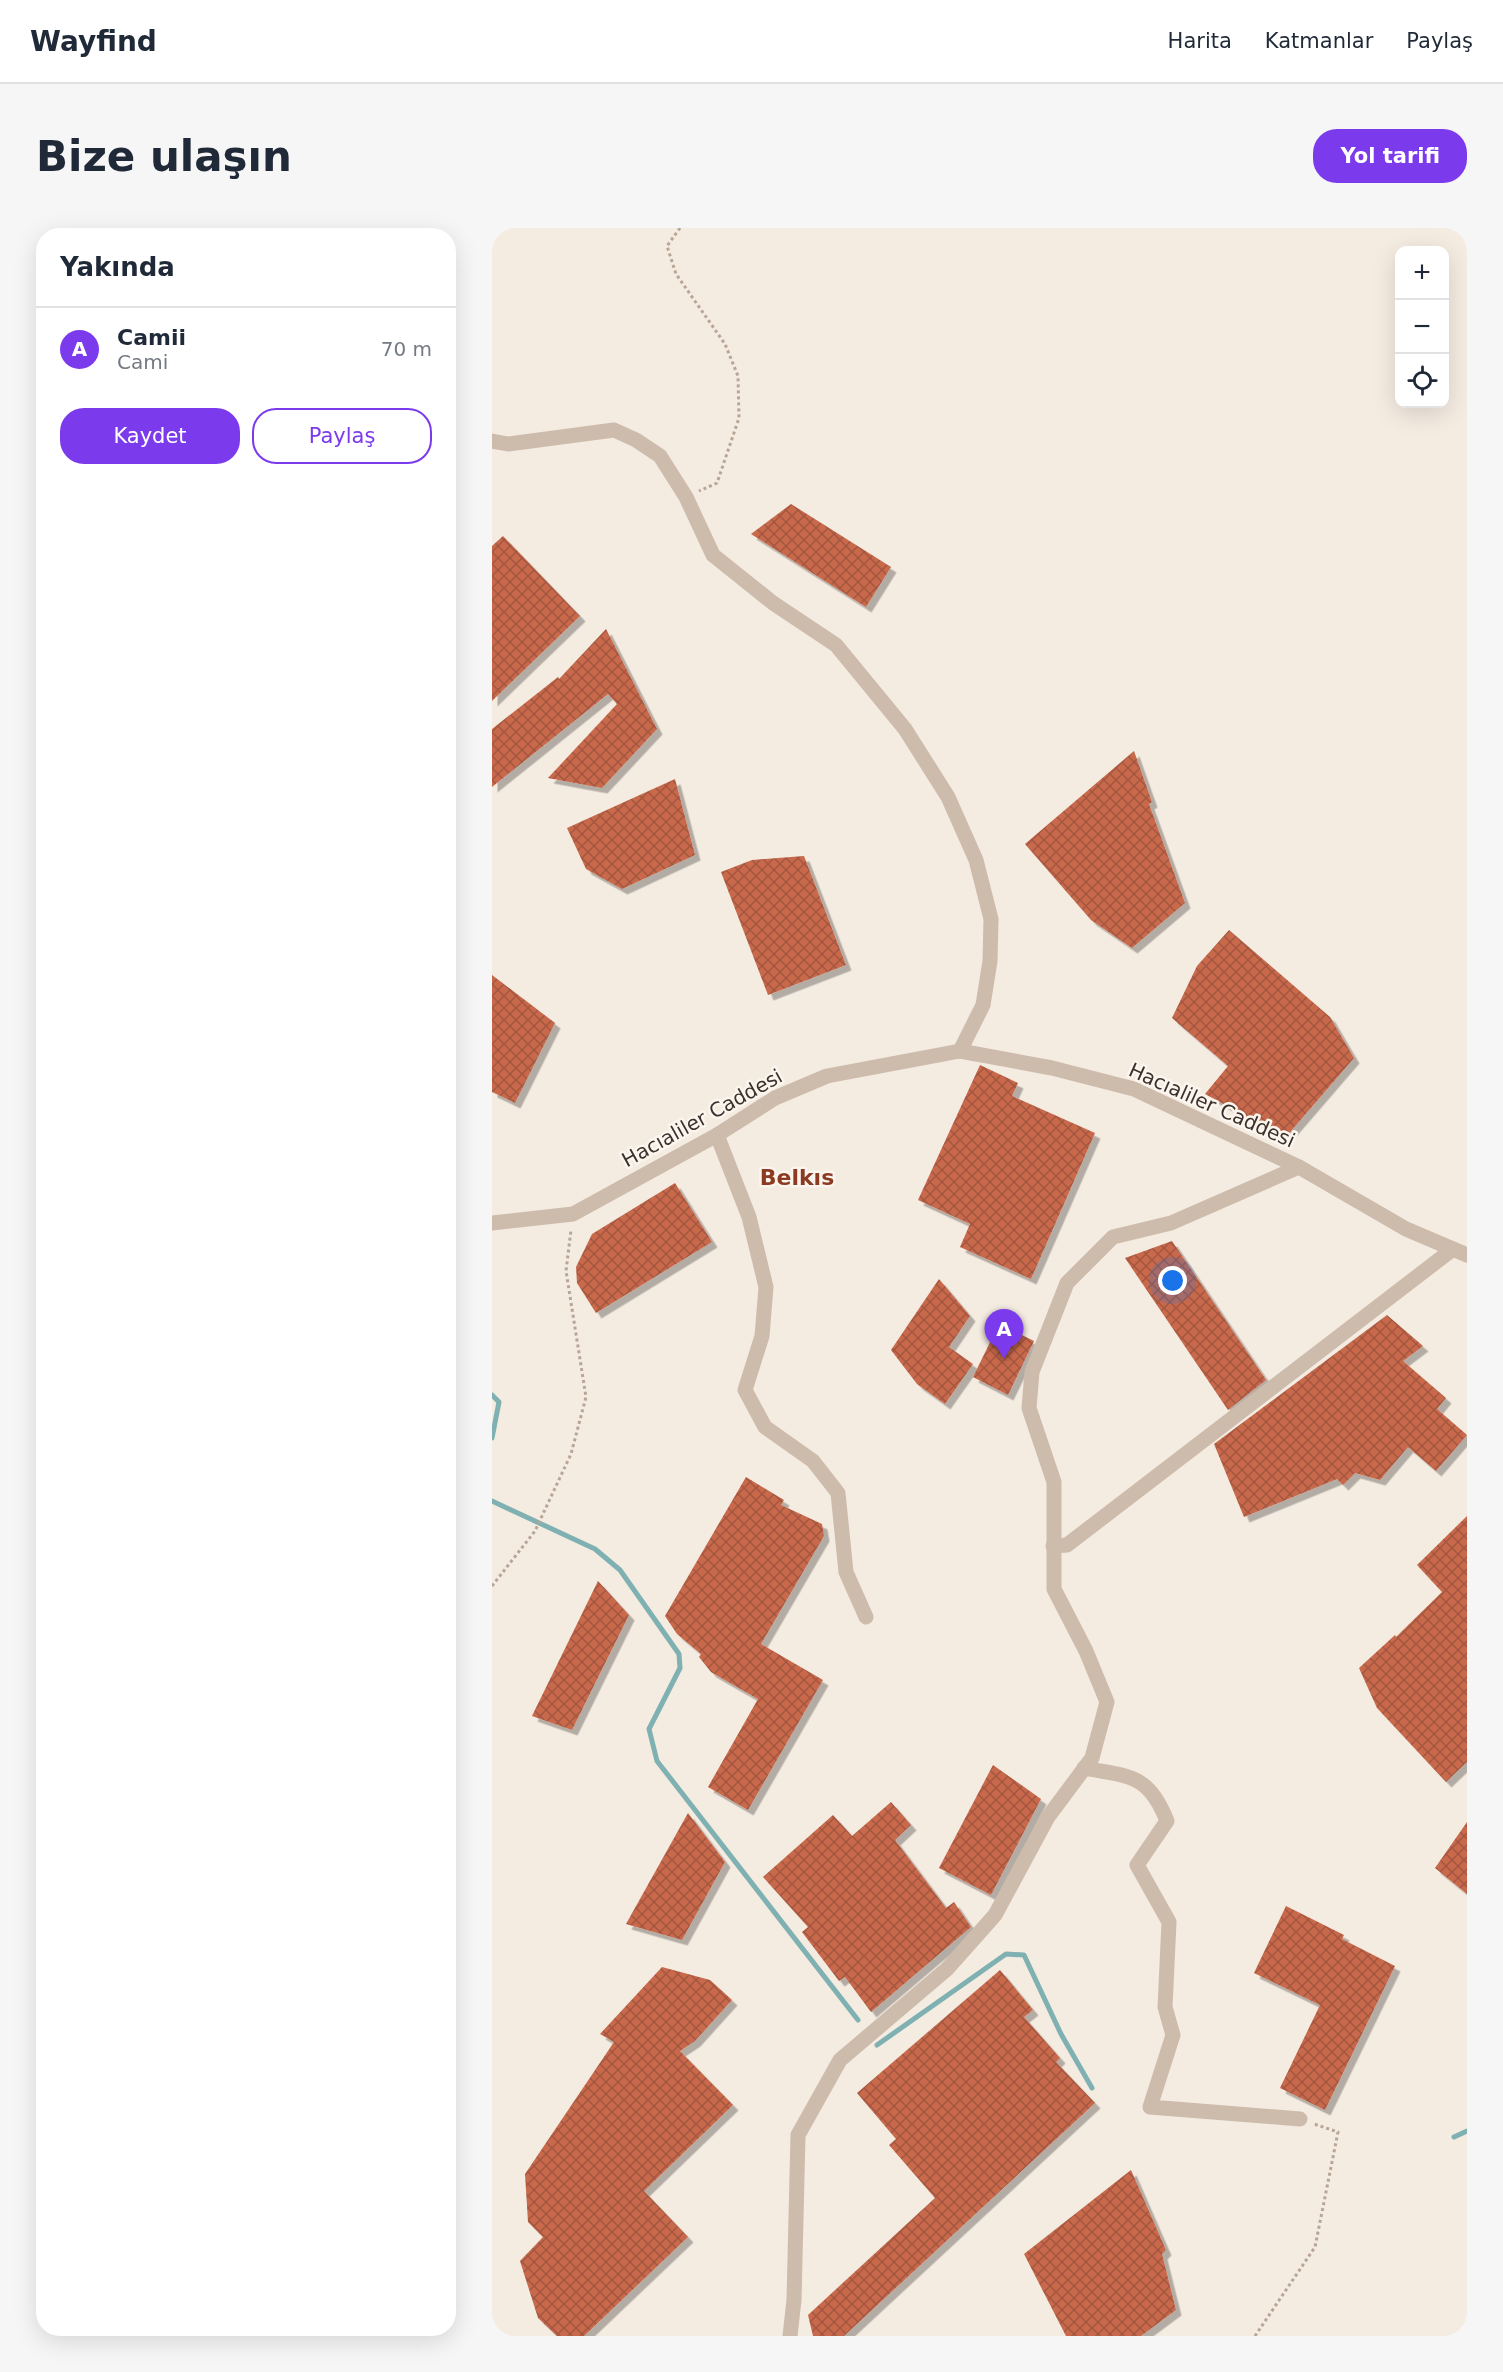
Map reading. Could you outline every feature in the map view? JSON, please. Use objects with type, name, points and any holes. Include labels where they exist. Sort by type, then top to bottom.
[{"type":"street","points":[[492,441],[508,444],[614,430],[660,456],[686,497],[713,555],[773,603],[836,645],[905,729],[948,797],[976,860],[991,920],[990,961],[983,1005],[960,1051]]},
{"type":"street","name":"Hacıaliler Caddesi","points":[[492,1223],[573,1214],[717,1135],[775,1098],[827,1077],[960,1051],[1052,1068],[1134,1089],[1299,1167],[1406,1229],[1460,1252]]},
{"type":"street","points":[[717,1135],[749,1217],[766,1287],[762,1336],[745,1390],[765,1427],[813,1461],[838,1493],[846,1572],[866,1617]]},
{"type":"street","points":[[790,2336],[794,2300],[798,2135],[840,2060],[947,1969],[995,1915],[1048,1817],[1092,1758],[1107,1702],[1086,1651],[1054,1589],[1054,1482],[1029,1408],[1032,1372],[1067,1283],[1113,1238],[1172,1223],[1299,1167]]},
{"type":"street","points":[[1053,1546],[1067,1545],[1460,1252]]},
{"type":"street","points":[[1084,1768],[1135,1778],[1158,1798],[1167,1821],[1137,1865],[1169,1922],[1166,2007],[1173,2035],[1150,2107],[1300,2120]]},
{"type":"path","points":[[680,228],[667,246],[676,274],[725,344],[738,376],[739,418],[717,483],[686,497]]},
{"type":"path","points":[[492,1586],[535,1531],[547,1507],[570,1454],[586,1397],[566,1271],[573,1214]]},
{"type":"path","points":[[1255,2336],[1316,2247],[1338,2132],[1300,2120]]},
{"type":"building","points":[[791,504],[891,567],[866,607],[751,534]]},
{"type":"building","points":[[503,536],[580,616],[492,701],[492,546]]},
{"type":"building","points":[[606,629],[657,729],[602,788],[548,778],[617,704],[608,694],[492,787],[492,729],[558,677],[559,679]]},
{"type":"building","points":[[1134,751],[1152,802],[1149,804],[1185,903],[1132,948],[1091,920],[1025,844]]},
{"type":"building","points":[[675,779],[695,855],[622,889],[586,869],[567,828]]},
{"type":"building","points":[[804,856],[846,965],[768,995],[721,872],[752,860]]},
{"type":"building","points":[[1229,930],[1330,1017],[1354,1058],[1285,1138],[1205,1094],[1228,1066],[1172,1018],[1197,966]]},
{"type":"building","points":[[492,975],[555,1023],[515,1103],[492,1092]]},
{"type":"building","points":[[980,1065],[1018,1083],[1012,1096],[1095,1133],[1031,1279],[960,1247],[970,1224],[918,1200]]},
{"type":"building","points":[[675,1183],[712,1242],[596,1313],[577,1283],[576,1267],[592,1234]]},
{"type":"building","points":[[1172,1241],[1266,1380],[1228,1410],[1125,1258]]},
{"type":"building","points":[[939,1279],[970,1316],[949,1347],[973,1364],[945,1404],[917,1384],[891,1350]]},
{"type":"building","points":[[1387,1315],[1423,1346],[1403,1361],[1446,1398],[1437,1409],[1467,1435],[1436,1471],[1408,1447],[1380,1480],[1355,1473],[1343,1485],[1337,1479],[1244,1517],[1214,1444]]},
{"type":"building","points":[[999,1324],[1034,1341],[1008,1395],[973,1377]]},
{"type":"building","points":[[746,1477],[784,1500],[781,1505],[822,1524],[824,1536],[761,1644],[823,1680],[748,1810],[708,1787],[758,1699],[711,1672],[699,1657],[701,1654],[677,1634],[665,1616]]},
{"type":"building","points":[[1467,1516],[1467,1762],[1446,1782],[1377,1708],[1359,1668],[1395,1635],[1396,1637],[1442,1592],[1417,1565]]},
{"type":"building","points":[[598,1581],[629,1615],[572,1730],[532,1716]]},
{"type":"building","points":[[993,1765],[1041,1799],[991,1895],[939,1868]]},
{"type":"building","points":[[891,1802],[911,1825],[895,1840],[946,1908],[954,1902],[971,1927],[871,2012],[845,1977],[839,1981],[802,1932],[808,1927],[763,1877],[833,1815],[852,1836]]},
{"type":"building","points":[[688,1813],[725,1862],[682,1940],[626,1924]]},
{"type":"building","points":[[1467,1822],[1467,1894],[1435,1868]]},
{"type":"building","points":[[1286,1906],[1344,1935],[1342,1939],[1395,1966],[1325,2110],[1280,2088],[1320,2005],[1254,1973]]},
{"type":"building","points":[[662,1967],[710,1980],[732,2000],[695,2041],[680,2051],[733,2105],[644,2191],[688,2237],[584,2336],[557,2336],[538,2318],[520,2261],[543,2237],[528,2222],[525,2174],[614,2042],[600,2034]]},
{"type":"building","points":[[1000,1970],[1033,2010],[1024,2017],[1060,2058],[1056,2062],[1095,2103],[844,2336],[813,2336],[808,2315],[935,2198],[889,2145],[896,2139],[857,2093]]},
{"type":"building","points":[[1131,2170],[1166,2250],[1162,2254],[1176,2310],[1141,2336],[1066,2336],[1024,2254]]},
{"type":"waterway","points":[[492,1395],[499,1402],[492,1438]]},
{"type":"waterway","points":[[492,1501],[595,1549],[620,1570],[679,1654],[680,1668],[649,1729],[657,1761],[858,2020]]},
{"type":"waterway","points":[[877,2045],[1006,1954],[1024,1955],[1061,2034],[1092,2088]]},
{"type":"waterway","points":[[1454,2137],[1467,2131]]},
{"type":"place","name":"Camii","points":[[1004,1359]]},
{"type":"district","name":"Belkıs","points":[[797,1177]]}]
